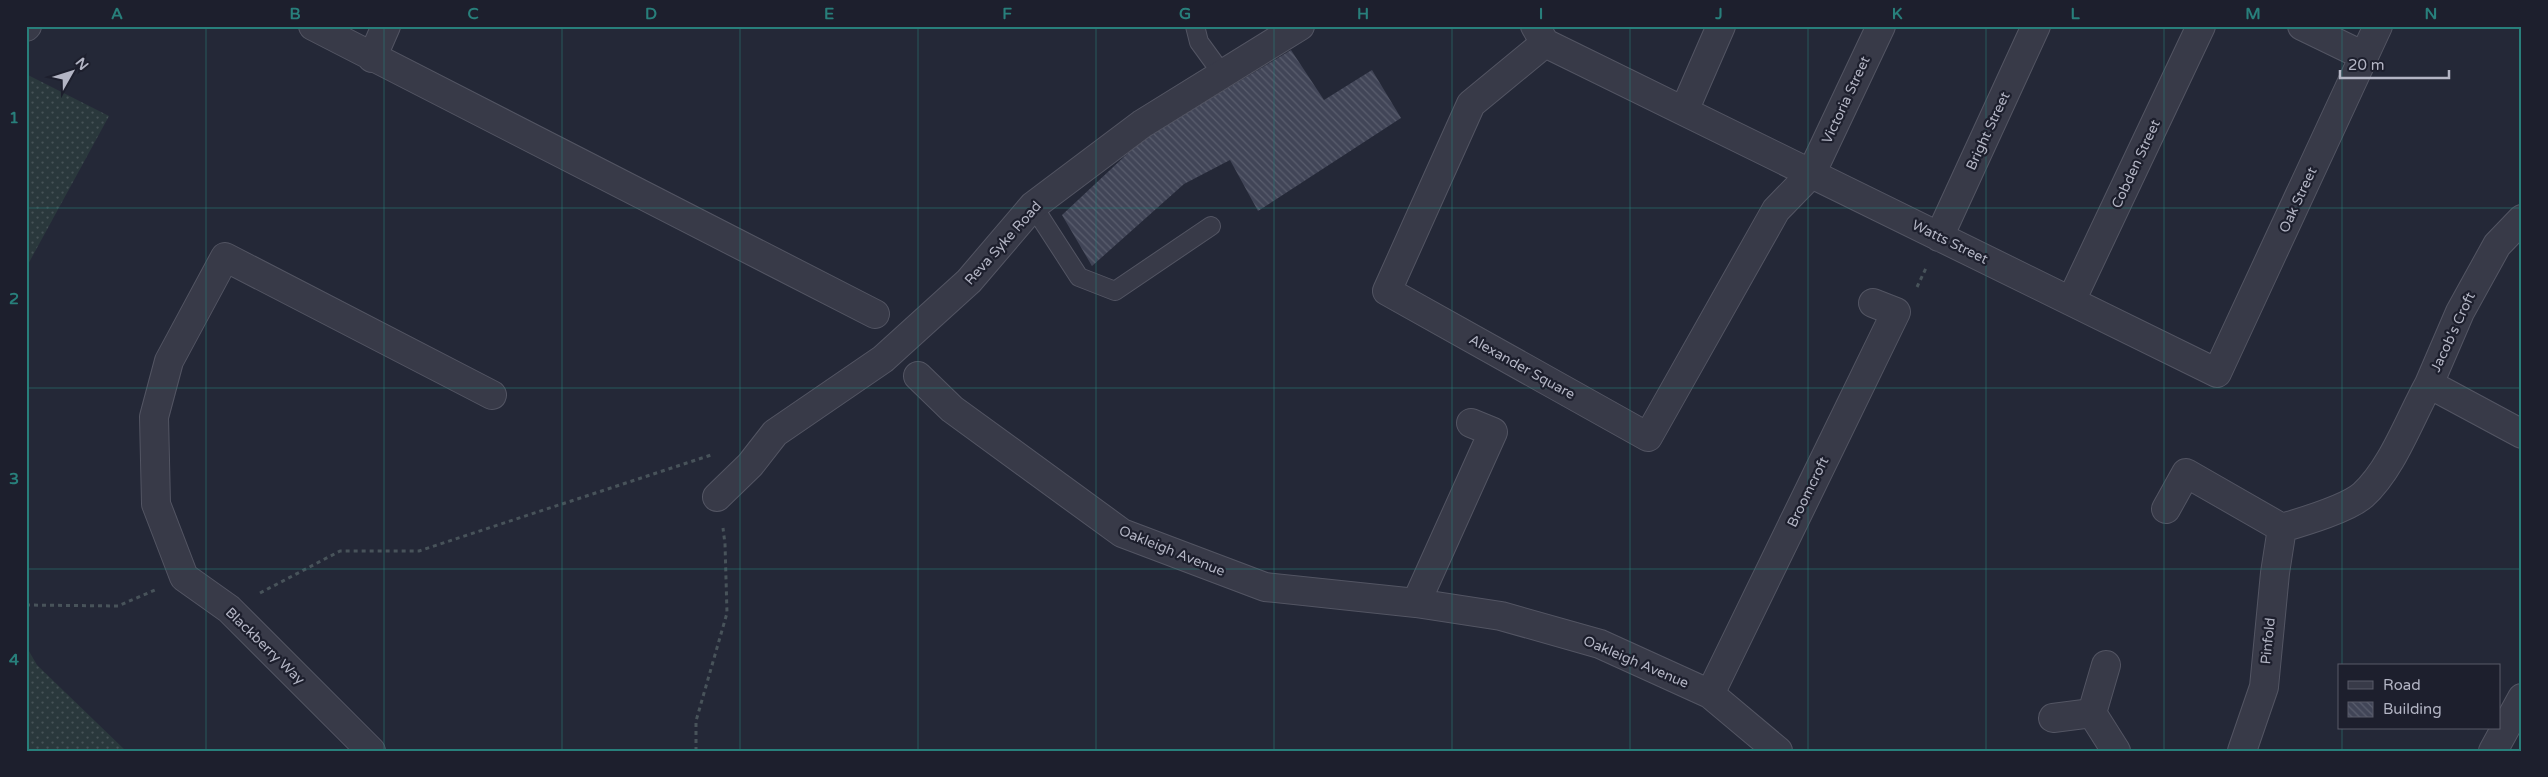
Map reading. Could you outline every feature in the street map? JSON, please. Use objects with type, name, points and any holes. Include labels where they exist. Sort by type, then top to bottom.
[{"type":"street","points":[[313,26],[372,58],[875,314]]},
{"type":"street","points":[[372,58],[386,26]]},
{"type":"street","name":"Reva Syke Road","points":[[717,497],[750,465],[775,433],[883,359],[970,281],[1033,206],[1142,124],[1300,26]]},
{"type":"street","points":[[1684,111],[1721,26]]},
{"type":"street","name":"Victoria Street","points":[[1811,174],[1880,26]]},
{"type":"street","name":"Bright Street","points":[[1939,237],[2036,26]]},
{"type":"street","name":"Cobden Street","points":[[2071,301],[2201,26]]},
{"type":"street","points":[[2302,26],[2364,56]]},
{"type":"street","name":"Oak Street","points":[[2217,373],[2378,26]]},
{"type":"street","name":"Watts Street","points":[[1540,35],[1684,111],[2217,373]]},
{"type":"street","name":"Alexander Square","points":[[1540,35],[1471,104],[1387,291],[1648,437],[1776,210],[1811,174]]},
{"type":"street","name":"Jacob's Croft","points":[[2522,219],[2498,245],[2460,312],[2428,384],[2522,434]]},
{"type":"street","points":[[184,578],[156,504],[154,417],[169,361],[225,257],[492,394]]},
{"type":"street","name":"Broomcroft","points":[[1710,694],[1885,308]]},
{"type":"street","name":"Oakleigh Avenue","points":[[918,376],[952,410],[1122,533],[1265,587],[1416,603],[1501,616],[1600,644],[1710,694],[1778,751]]},
{"type":"street","points":[[2166,509],[2186,473],[2282,528],[2322,516],[2362,496],[2386,465],[2428,384]]},
{"type":"street","points":[[1416,603],[1493,432],[1471,423]]},
{"type":"street","name":"Pinfold","points":[[2242,751],[2264,687],[2275,572],[2282,528]]},
{"type":"street","name":"Blackberry Way","points":[[184,578],[229,609],[371,751]]},
{"type":"street","points":[[2106,665],[2092,713],[2116,751]]},
{"type":"street","points":[[2493,751],[2522,698]]},
{"type":"street","points":[[2053,718],[2092,713]]},
{"type":"lane","points":[[1196,26],[1199,42],[1223,75]]},
{"type":"lane","points":[[1033,206],[1079,277],[1115,291],[1211,226]]},
{"type":"path","points":[[1885,308],[1916,290],[1939,237]]},
{"type":"path","points":[[229,609],[340,550],[419,551],[712,455]]},
{"type":"path","points":[[696,751],[696,721],[727,613],[726,544],[717,497]]},
{"type":"path","points":[[26,605],[118,606],[184,578]]},
{"type":"shaded area","points":[[26,74],[109,116],[26,268]]},
{"type":"shaded area","points":[[26,646],[37,665],[126,751],[26,751]]},
{"type":"building","points":[[1291,50],[1324,100],[1372,70],[1401,118],[1258,211],[1230,160],[1184,184],[1092,266],[1062,215],[1142,140]]}]
